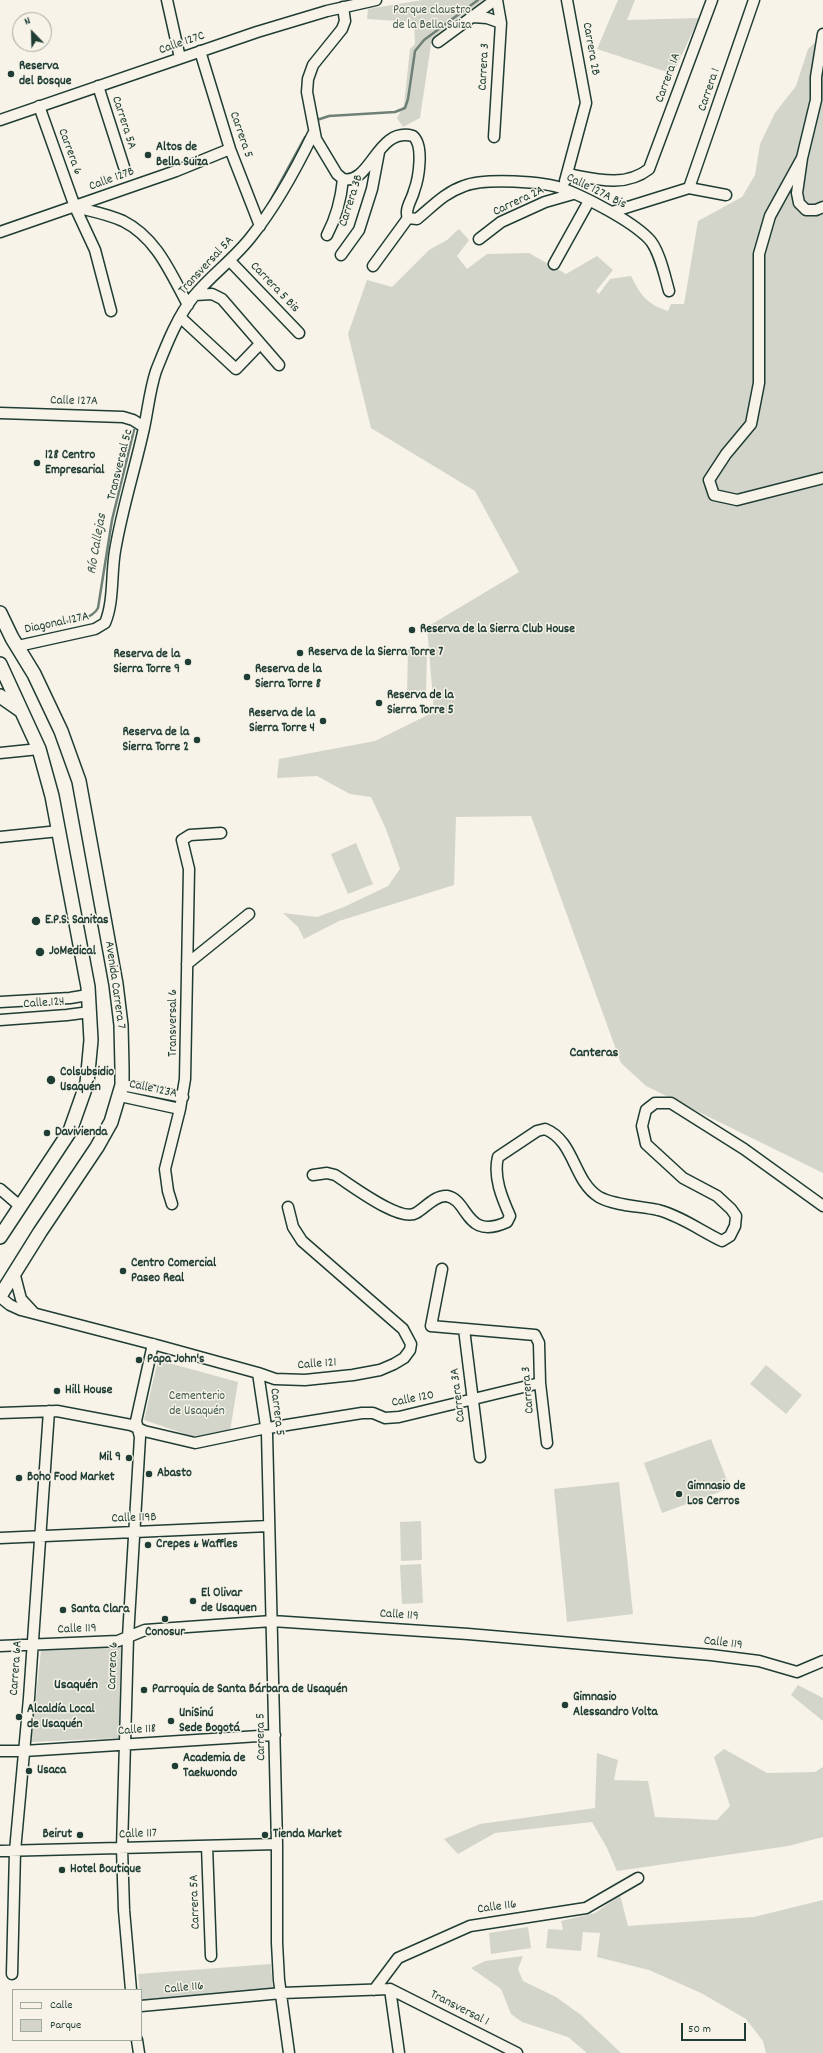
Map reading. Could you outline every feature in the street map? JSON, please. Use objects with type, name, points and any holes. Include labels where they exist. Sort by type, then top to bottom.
[{"type":"main road","name":"Avenida Carrera 7","points":[[0,613],[10,639],[34,674],[61,731],[79,782],[119,1004],[121,1090],[111,1122],[97,1147],[14,1272],[0,1296]]},
{"type":"main road","name":"Avenida Carrera 7","points":[[0,664],[38,749],[52,796],[90,1012],[89,1065],[81,1102],[70,1131],[22,1207],[0,1237]]},
{"type":"main road","points":[[0,696],[22,711]]},
{"type":"main road","points":[[0,1249],[20,1217],[36,1184]]},
{"type":"street","points":[[167,0],[180,58]]},
{"type":"street","name":"Calle 127C","points":[[0,120],[257,32],[343,7],[376,0]]},
{"type":"street","points":[[438,42],[496,0]]},
{"type":"street","name":"Carrera 3","points":[[494,136],[501,23],[496,0]]},
{"type":"street","name":"Carrera 2B","points":[[567,0],[586,103]]},
{"type":"street","name":"Carrera 1A","points":[[567,174],[606,181],[621,181],[643,174],[651,164],[712,0]]},
{"type":"street","name":"Carrera 1","points":[[689,188],[754,0]]},
{"type":"street","points":[[343,7],[345,21],[342,29],[313,65],[308,79],[307,92],[314,134],[337,174],[343,178],[350,178],[357,175],[379,152],[384,144],[394,136],[402,134],[412,136],[418,143],[418,173],[414,192],[408,206],[408,218],[372,266]]},
{"type":"street","points":[[472,17],[487,18],[501,23]]},
{"type":"street","points":[[823,34],[816,77],[816,100],[802,158],[797,193],[799,203],[806,210],[816,210],[823,207]]},
{"type":"street","name":"Carrera 5","points":[[200,51],[230,149],[260,226]]},
{"type":"street","name":"Carrera 5A","points":[[98,86],[124,167]]},
{"type":"street","name":"Carrera 2A","points":[[563,189],[586,103]]},
{"type":"street","name":"Carrera 6","points":[[39,106],[75,207],[94,250],[111,311]]},
{"type":"street","name":"Transversal 5A","points":[[144,427],[156,372],[180,317],[195,295],[230,261],[260,226],[287,183],[314,134]]},
{"type":"street","name":"Calle 127B","points":[[0,232],[176,171],[230,149]]},
{"type":"street","name":"Carrera 3B","points":[[341,255],[359,230],[372,190],[379,152]]},
{"type":"street","points":[[802,158],[770,216],[759,254],[759,383],[751,424],[726,454],[709,480],[714,495],[737,500],[823,478]]},
{"type":"street","points":[[327,235],[336,218],[342,199],[343,178]]},
{"type":"street","name":"Calle 127A Bis","points":[[408,218],[417,219],[449,192],[466,185],[500,182],[563,189],[612,212],[649,238],[655,248],[669,291]]},
{"type":"street","points":[[612,212],[689,188],[726,195]]},
{"type":"street","name":"Carrera 2A","points":[[479,239],[501,222],[545,202],[572,194]]},
{"type":"street","points":[[554,264],[589,202]]},
{"type":"street","points":[[75,207],[124,222],[144,235],[166,263],[188,305]]},
{"type":"street","name":"Carrera 5 Bis","points":[[230,261],[298,333]]},
{"type":"street","points":[[195,295],[208,294],[218,296],[279,365]]},
{"type":"street","points":[[180,317],[236,369],[260,344]]},
{"type":"street","name":"Calle 127A","points":[[0,413],[123,417],[133,420],[144,427]]},
{"type":"street","name":"Transversal 5c","points":[[102,627],[106,623],[109,611],[112,566],[120,523],[144,427]]},
{"type":"street","name":"Diagonal 127A","points":[[10,639],[102,627]]},
{"type":"street","points":[[0,753],[38,749]]},
{"type":"street","points":[[0,837],[59,831]]},
{"type":"street","name":"Transversal 6","points":[[172,1204],[168,1191],[165,1169],[183,1097],[187,1060],[189,869],[182,840],[190,834],[221,833]]},
{"type":"street","points":[[188,964],[249,914]]},
{"type":"street","name":"Calle 124","points":[[0,1002],[70,998],[88,994]]},
{"type":"street","name":"Calle 124","points":[[0,1020],[90,1012]]},
{"type":"street","name":"Calle 123A","points":[[121,1090],[183,1097]]},
{"type":"street","name":"Calle 123A","points":[[121,1090],[180,1109]]},
{"type":"street","points":[[313,1175],[328,1173],[335,1175],[393,1211],[407,1216],[414,1214],[439,1197],[446,1196],[454,1198],[468,1218],[476,1223],[495,1228],[507,1222],[510,1216],[497,1176],[496,1167],[498,1157],[537,1131],[545,1129],[563,1142],[570,1152],[582,1177],[598,1196],[608,1201],[660,1211],[691,1224],[722,1241],[730,1236],[735,1226],[736,1216],[731,1209],[717,1196],[683,1178],[646,1144],[642,1126],[646,1110],[655,1103],[672,1103],[744,1149],[823,1206]]},
{"type":"street","points":[[0,1189],[22,1207]]},
{"type":"street","name":"Calle 121","points":[[0,1296],[10,1305],[33,1312],[258,1373],[275,1379],[305,1380],[353,1375],[380,1370],[404,1358],[410,1350],[411,1344],[403,1329],[302,1241],[293,1227],[288,1207]]},
{"type":"street","points":[[442,1268],[431,1326],[464,1329]]},
{"type":"street","points":[[14,1272],[21,1299],[33,1312]]},
{"type":"street","name":"Carrera 3","points":[[464,1329],[535,1336],[539,1343],[540,1383],[547,1443]]},
{"type":"street","name":"Carrera 3A","points":[[464,1329],[480,1457]]},
{"type":"street","name":"Carrera 6","points":[[131,1989],[124,1910],[122,1848],[128,1637],[140,1437],[136,1421],[153,1344]]},
{"type":"street","name":"Carrera 5","points":[[258,1373],[266,1429],[275,1735],[277,1943],[289,2053]]},
{"type":"street","name":"Calle 120","points":[[0,1413],[49,1411],[131,1424],[138,1428],[195,1443],[362,1412],[373,1413],[385,1418],[399,1417],[540,1383]]},
{"type":"street","name":"Carrera 6A","points":[[12,1974],[15,1850],[24,1752],[49,1411]]},
{"type":"street","name":"Calle 119B","points":[[0,1538],[40,1535],[269,1526]]},
{"type":"street","name":"Calle 119","points":[[0,1646],[118,1641],[145,1630],[272,1621],[468,1634],[711,1655],[759,1661],[797,1672],[823,1661]]},
{"type":"street","name":"Calle 118","points":[[0,1751],[24,1752],[275,1735]]},
{"type":"street","name":"Calle 117","points":[[0,1851],[277,1844]]},
{"type":"street","name":"Carrera 5A","points":[[207,1846],[211,1956]]},
{"type":"street","name":"Calle 116","points":[[374,1990],[398,1958],[470,1926],[586,1908],[638,1878]]},
{"type":"street","points":[[390,1989],[399,2053]]},
{"type":"street","name":"Calle 116","points":[[142,2006],[282,1993],[390,1989]]},
{"type":"street","name":"Transversal 1","points":[[390,1989],[517,2053]]},
{"type":"street","points":[[137,2041],[139,2053]]},
{"type":"green space","name":"Parque claustro de la Bella Suiza","points":[[422,0],[487,0],[431,44],[420,118],[403,127],[397,118],[404,105],[410,49],[415,44],[414,22],[367,19],[368,9]]},
{"type":"green space","points":[[618,0],[635,0],[627,20],[699,18],[673,74],[597,49]]},
{"type":"green space","points":[[823,35],[823,1173],[646,1086],[621,1063],[531,816],[456,817],[454,885],[339,921],[304,939],[298,927],[283,913],[317,917],[344,907],[388,886],[400,869],[386,829],[371,797],[350,794],[317,776],[277,778],[279,759],[375,741],[434,712],[427,627],[519,572],[475,491],[371,428],[348,334],[367,280],[392,287],[429,250],[447,240],[459,229],[469,240],[457,256],[467,269],[487,254],[529,253],[566,274],[597,256],[613,270],[596,291],[599,294],[610,279],[631,276],[645,298],[655,305],[668,311],[671,304],[684,304],[698,221],[742,197],[755,175],[760,144],[775,113],[796,86],[808,49]]},
{"type":"green space","points":[[408,649],[427,650],[426,695],[407,695]]},
{"type":"green space","points":[[356,843],[373,884],[348,894],[331,854]]},
{"type":"green space","name":"Cementerio de Usaquén","points":[[158,1360],[238,1382],[230,1431],[200,1437],[191,1436],[144,1420]]},
{"type":"green space","points":[[766,1365],[802,1395],[786,1414],[750,1384]]},
{"type":"green space","points":[[711,1439],[730,1488],[662,1513],[644,1463]]},
{"type":"green space","points":[[619,1482],[633,1614],[567,1622],[554,1489]]},
{"type":"green space","points":[[421,1521],[422,1560],[401,1561],[400,1522]]},
{"type":"green space","points":[[421,1564],[423,1603],[402,1604],[400,1565]]},
{"type":"green space","points":[[121,1647],[120,1738],[31,1742],[41,1650]]},
{"type":"green space","points":[[798,1685],[823,1698],[823,1721],[791,1695]]},
{"type":"green space","points":[[724,1749],[767,1773],[815,1772],[823,1767],[823,1837],[788,1846],[617,1871],[607,1848],[592,1822],[495,1833],[458,1854],[444,1839],[480,1824],[595,1808],[597,1753],[618,1760],[614,1780],[648,1781],[655,1817],[717,1820],[730,1806],[714,1757]]},
{"type":"green space","points":[[620,1895],[628,1926],[754,1917],[823,1900],[823,2053],[766,2053],[763,2041],[746,2019],[701,1993],[649,1970],[597,1957],[600,1933],[583,1932],[581,1951],[546,1948],[548,1929],[563,1930],[561,1921],[595,1913]]},
{"type":"green space","points":[[528,1927],[531,1948],[491,1954],[489,1933]]},
{"type":"green space","points":[[523,1956],[518,1969],[523,1981],[556,1997],[581,2015],[621,2053],[587,2053],[568,2037],[522,2022],[511,2014],[501,1989],[471,1968],[485,1961]]},
{"type":"green space","points":[[271,1964],[273,1992],[142,2001],[142,1989],[140,1989],[138,1974]]},
{"type":"waterway","points":[[317,120],[329,116],[395,112],[405,108],[408,99],[415,51],[424,40],[478,0]]},
{"type":"waterway","points":[[268,205],[305,137]]},
{"type":"waterway","name":"Río Callejas","points":[[48,624],[83,619],[94,613],[98,608],[112,520],[134,430]]},
{"type":"place","name":"Reserva del Bosque","points":[[11,74]]},
{"type":"place","name":"Altos de Bella Suiza","points":[[148,155]]},
{"type":"place","name":"128 Centro Empresarial","points":[[37,463]]},
{"type":"place","name":"Reserva de la Sierra Club House","points":[[412,630]]},
{"type":"place","name":"Reserva de la Sierra Torre 7","points":[[300,653]]},
{"type":"place","name":"Reserva de la Sierra Torre 9","points":[[188,662]]},
{"type":"place","name":"Reserva de la Sierra Torre 8","points":[[247,677]]},
{"type":"place","name":"Reserva de la Sierra Torre 5","points":[[379,703]]},
{"type":"place","name":"Reserva de la Sierra Torre 4","points":[[323,721]]},
{"type":"place","name":"Reserva de la Sierra Torre 2","points":[[197,740]]},
{"type":"place","name":"E.P.S. Sanitas","points":[[36,921]]},
{"type":"place","name":"JoMedical","points":[[40,952]]},
{"type":"place","name":"Colsubsidio Usaquén","points":[[51,1080]]},
{"type":"place","name":"Davivienda","points":[[47,1133]]},
{"type":"place","name":"Centro Comercial Paseo Real","points":[[123,1271]]},
{"type":"place","name":"Papa John's","points":[[139,1360]]},
{"type":"place","name":"Hill House","points":[[57,1391]]},
{"type":"place","name":"Mil 9","points":[[129,1458]]},
{"type":"place","name":"Abasto","points":[[149,1474]]},
{"type":"place","name":"Boho Food Market","points":[[19,1478]]},
{"type":"place","name":"Gimnasio de Los Cerros","points":[[679,1494]]},
{"type":"place","name":"Crepes & Waffles","points":[[148,1545]]},
{"type":"place","name":"El Olivar de Usaquen","points":[[193,1601]]},
{"type":"place","name":"Santa Clara","points":[[63,1610]]},
{"type":"place","name":"Conosur","points":[[165,1619]]},
{"type":"place","name":"Parroquia de Santa Bárbara de Usaquén","points":[[144,1690]]},
{"type":"place","name":"Gimnasio Alessandro Volta","points":[[565,1705]]},
{"type":"place","name":"Alcaldía Local de Usaquén","points":[[19,1717]]},
{"type":"place","name":"UniSinú Sede Bogotá","points":[[171,1721]]},
{"type":"place","name":"Academia de Taekwondo","points":[[175,1766]]},
{"type":"place","name":"Usaca","points":[[29,1771]]},
{"type":"place","name":"Beirut","points":[[80,1835]]},
{"type":"place","name":"Tienda Market","points":[[265,1835]]},
{"type":"place","name":"Hotel Boutique","points":[[62,1870]]},
{"type":"district","name":"Canteras","points":[[594,1054]]},
{"type":"district","name":"Usaquén","points":[[76,1686]]}]
